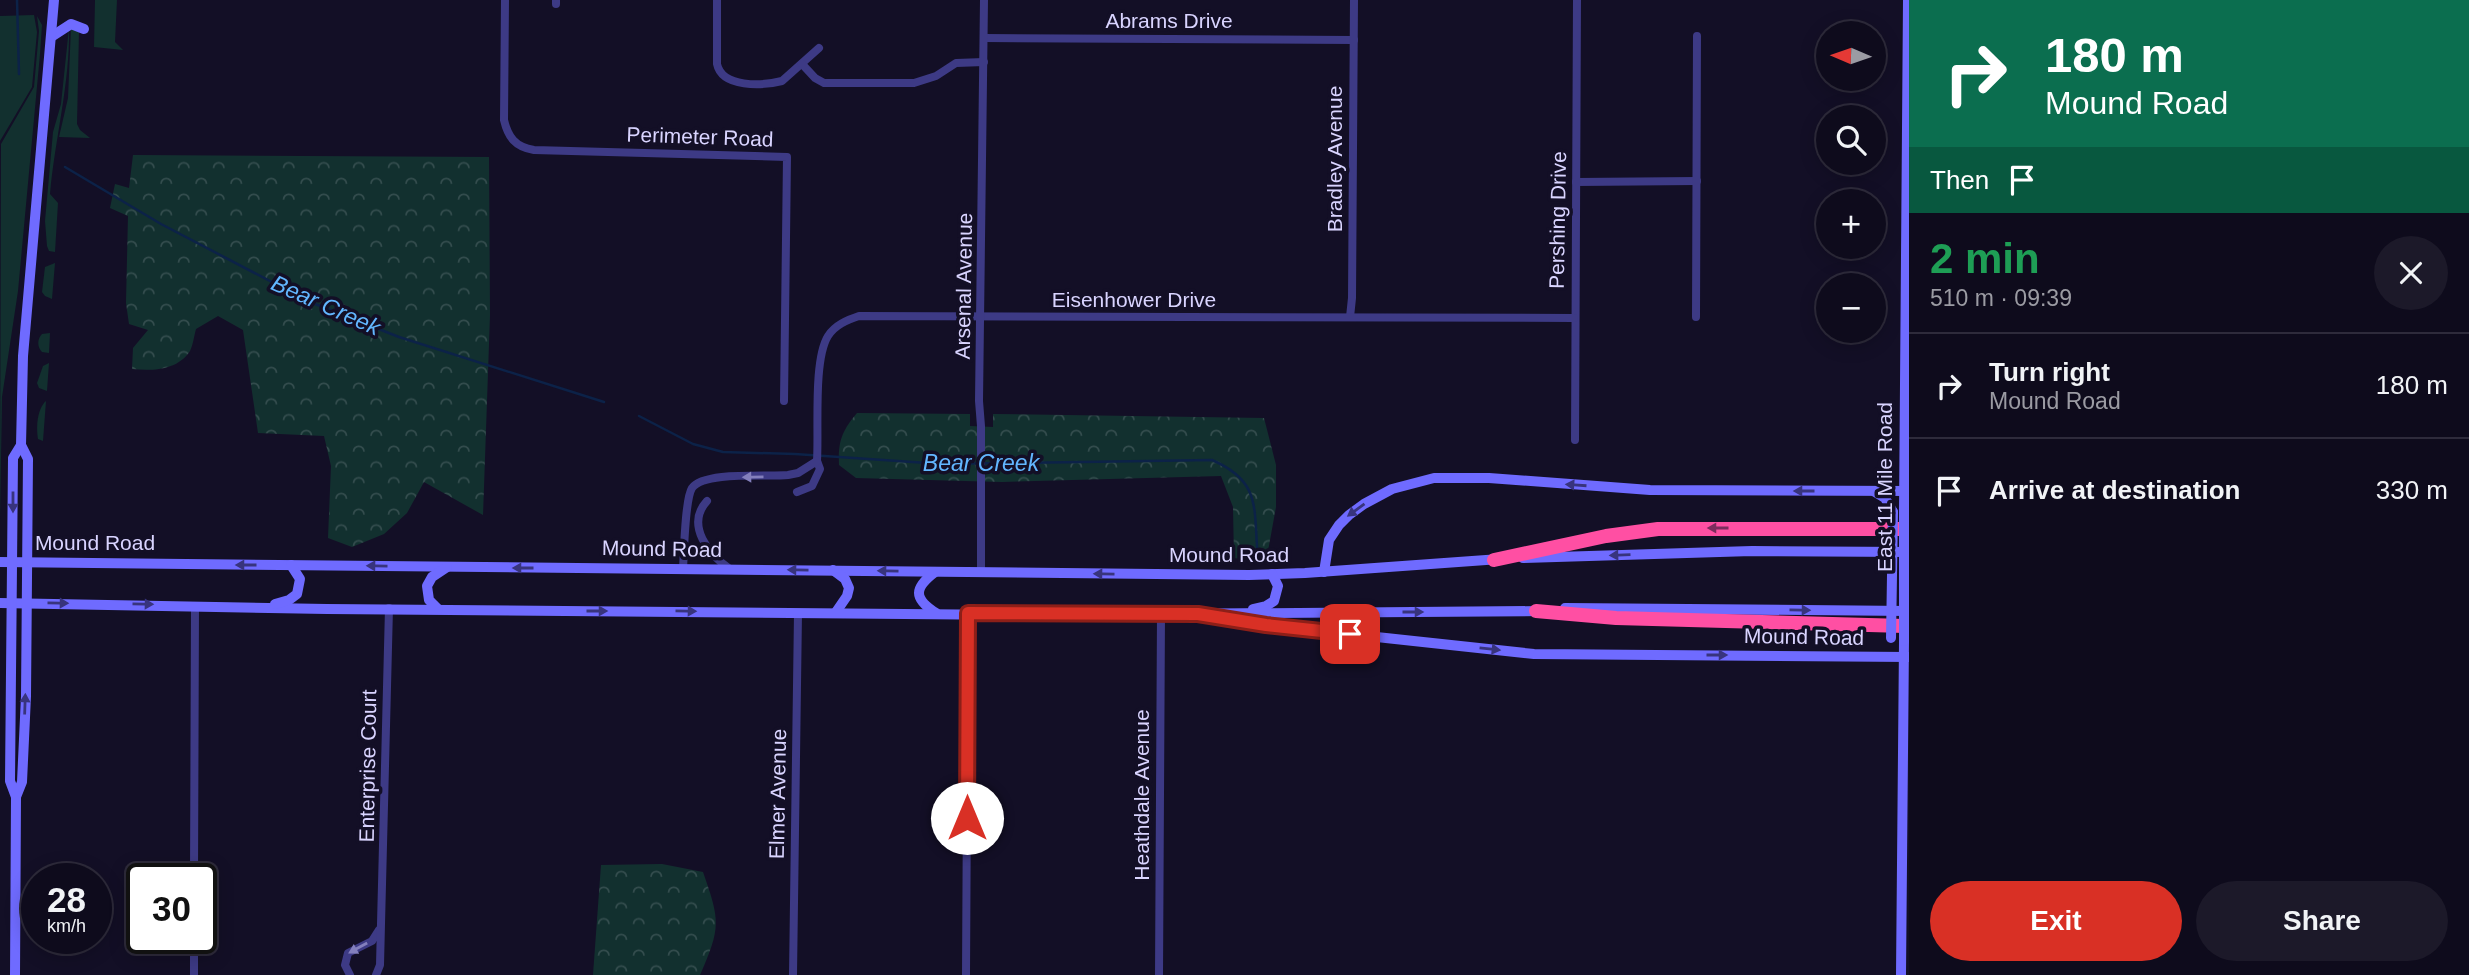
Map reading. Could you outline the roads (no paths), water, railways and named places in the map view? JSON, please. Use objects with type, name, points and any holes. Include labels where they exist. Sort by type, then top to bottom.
[{"type":"highway","points":[[1494,559],[1606,536],[1658,529],[1909,529]]},
{"type":"highway","points":[[1536,611],[1652,620],[1909,626]]},
{"type":"main road","points":[[16,797],[22,782],[27,603],[28,459],[21,445],[25,326],[54,0]]},
{"type":"main road","name":"East 11 Mile Road","points":[[1900,975],[1907,657],[1898,512],[1907,491],[1908,0]]},
{"type":"main road","points":[[51,37],[68,24],[85,29]]},
{"type":"main road","points":[[1906,320],[1909,334]]},
{"type":"main road","points":[[15,975],[16,797],[10,781],[6,603],[12,562],[13,458],[21,445]]},
{"type":"main road","points":[[1324,572],[1329,540],[1349,515],[1392,489],[1434,478],[1489,478],[1650,490],[1907,491]]},
{"type":"main road","points":[[1872,491],[1885,498],[1898,512],[1891,638],[1884,649],[1874,657]]},
{"type":"main road","name":"Mound Road","points":[[0,562],[1272,574],[1494,559],[1752,551],[1909,552]]},
{"type":"main road","points":[[266,607],[289,600],[297,594],[300,579],[291,565]]},
{"type":"main road","points":[[438,609],[429,600],[427,586],[432,577],[447,567]]},
{"type":"main road","points":[[833,570],[845,579],[849,588],[836,612]]},
{"type":"main road","points":[[935,572],[925,580],[918,593],[922,604],[936,613]]},
{"type":"main road","points":[[1223,614],[1266,606],[1275,601],[1278,586],[1272,574]]},
{"type":"main road","name":"Mound Road","points":[[6,603],[798,613],[1223,614],[1536,611],[1570,608],[1909,611]]},
{"type":"main road","name":"Mound Road","points":[[1198,614],[1266,625],[1534,654],[1907,657]]},
{"type":"street","name":"Perimeter Road","points":[[505,0],[504,120],[508,134],[516,144],[534,150],[787,158],[784,401]]},
{"type":"street","points":[[717,0],[717,64],[724,78],[733,82],[779,82],[788,78],[819,48]]},
{"type":"street","name":"Arsenal Avenue","points":[[981,573],[979,401],[984,0]]},
{"type":"street","name":"Bradley Avenue","points":[[1350,317],[1354,0]]},
{"type":"street","name":"Pershing Drive","points":[[1575,440],[1577,0]]},
{"type":"street","points":[[1696,317],[1697,36]]},
{"type":"street","name":"Abrams Drive","points":[[984,38],[1354,40]]},
{"type":"street","points":[[803,64],[824,83],[902,84],[925,81],[956,63],[984,62]]},
{"type":"street","points":[[1576,182],[1697,181]]},
{"type":"street","name":"Eisenhower Drive","points":[[797,492],[808,489],[816,482],[820,469],[817,461],[819,375],[828,336],[840,324],[868,315],[1574,318]]},
{"type":"street","points":[[683,569],[687,502],[697,483],[712,478],[788,475],[798,473],[817,461]]},
{"type":"street","points":[[707,500],[698,525],[704,544],[715,559],[730,569]]},
{"type":"street","points":[[194,863],[195,606]]},
{"type":"street","name":"Enterprise Court","points":[[376,975],[380,965],[382,924],[389,608]]},
{"type":"street","name":"Elmer Avenue","points":[[793,975],[798,613]]},
{"type":"street","points":[[966,975],[968,613]]},
{"type":"street","name":"Heathdale Avenue","points":[[1159,975],[1161,614]]},
{"type":"street","points":[[350,975],[345,965],[348,953],[372,941],[382,924]]},
{"type":"street","points":[[194,954],[194,975]]},
{"type":"waterway","name":"Bear Creek","points":[[17,0],[19,74]]},
{"type":"waterway","name":"Bear Creek","points":[[65,167],[161,224],[310,302],[399,337],[604,402]]},
{"type":"waterway","name":"Bear Creek","points":[[639,416],[693,444],[723,452],[942,464],[1212,460],[1240,478],[1248,488],[1255,512],[1258,559]]}]
